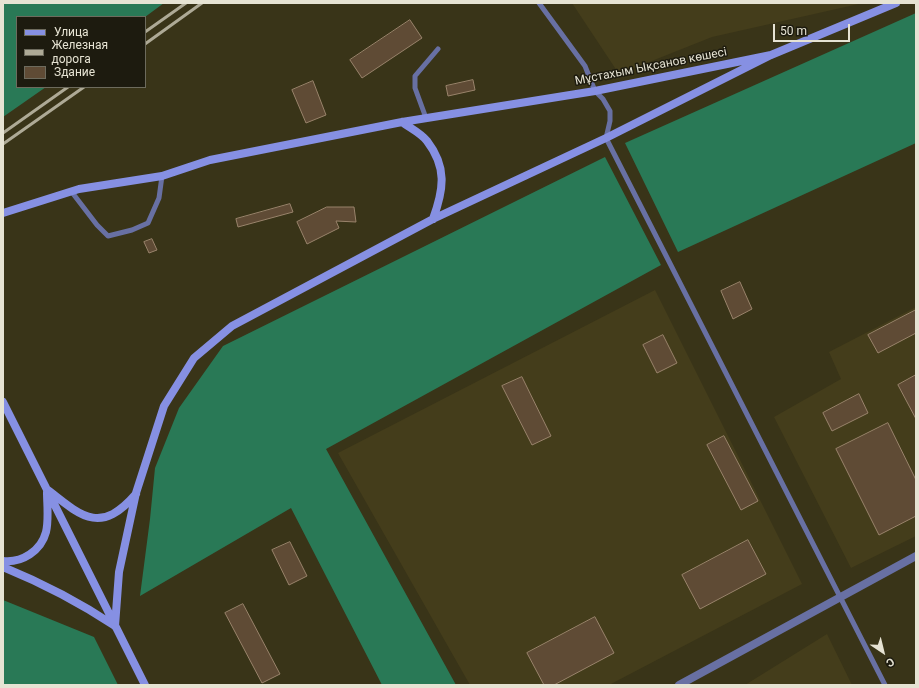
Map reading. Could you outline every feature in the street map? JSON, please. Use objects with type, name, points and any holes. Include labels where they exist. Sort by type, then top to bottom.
[{"type":"main road","name":"Мұстахым Ықсанов көшесі","points":[[3,213],[71,191],[162,176],[210,160],[402,122],[595,91],[771,56],[896,3]]},
{"type":"main road","points":[[115,626],[119,572],[136,493],[164,406],[194,358],[232,326],[434,219],[606,138],[771,56]]},
{"type":"main road","points":[[402,122],[426,140],[438,159],[442,173],[442,183],[440,200],[434,219]]},
{"type":"main road","points":[[3,402],[145,685]]},
{"type":"main road","points":[[47,489],[73,509],[84,515],[97,518],[106,517],[116,513],[126,505],[136,493]]},
{"type":"main road","points":[[3,561],[16,561],[24,558],[35,550],[43,540],[47,522],[47,489]]},
{"type":"main road","points":[[3,567],[50,588],[88,608],[115,626]]},
{"type":"street","points":[[679,685],[916,556]]},
{"type":"lane","points":[[539,3],[585,66],[595,91],[603,99],[610,111],[610,121],[606,138],[839,598],[885,685]]},
{"type":"lane","points":[[426,118],[415,88],[415,76],[438,49]]},
{"type":"lane","points":[[71,191],[97,225],[108,236],[132,230],[148,223],[159,198],[162,176]]},
{"type":"shaded area","points":[[572,3],[863,3],[712,37],[619,74]]},
{"type":"shaded area","points":[[655,290],[802,584],[609,685],[470,685],[338,453]]},
{"type":"shaded area","points":[[916,307],[916,536],[851,568],[774,417],[841,379],[829,352]]},
{"type":"shaded area","points":[[827,634],[852,685],[745,685]]},
{"type":"green space","points":[[3,3],[164,3],[146,16],[16,16],[16,88],[45,88],[3,117]]},
{"type":"green space","points":[[916,13],[916,143],[678,252],[625,143]]},
{"type":"green space","points":[[605,157],[661,265],[326,449],[456,685],[382,685],[291,508],[140,596],[155,468],[179,408],[223,346]]},
{"type":"green space","points":[[3,600],[94,637],[118,685],[3,685]]},
{"type":"building","points":[[410,20],[422,38],[362,78],[350,60]]},
{"type":"building","points":[[473,80],[475,90],[448,96],[446,86]]},
{"type":"building","points":[[313,81],[326,115],[306,123],[292,90]]},
{"type":"building","points":[[290,204],[293,212],[238,227],[236,219]]},
{"type":"building","points":[[327,207],[354,207],[356,222],[336,221],[339,228],[307,244],[297,222]]},
{"type":"building","points":[[152,239],[157,250],[149,253],[144,242]]},
{"type":"building","points":[[740,282],[752,309],[733,319],[721,291]]},
{"type":"building","points":[[916,310],[916,333],[878,353],[868,335]]},
{"type":"building","points":[[663,335],[677,363],[657,373],[643,345]]},
{"type":"building","points":[[916,375],[916,419],[898,385]]},
{"type":"building","points":[[522,377],[551,436],[532,445],[502,386]]},
{"type":"building","points":[[859,394],[868,413],[832,431],[823,413]]},
{"type":"building","points":[[888,423],[916,480],[916,516],[879,535],[836,449]]},
{"type":"building","points":[[724,436],[758,501],[741,510],[707,445]]},
{"type":"building","points":[[748,540],[766,574],[700,609],[682,575]]},
{"type":"building","points":[[290,542],[307,576],[289,585],[272,550]]},
{"type":"building","points":[[243,604],[280,674],[262,683],[225,613]]},
{"type":"building","points":[[595,617],[614,653],[554,685],[544,685],[527,653]]},
{"type":"railway","points":[[146,31],[186,3]]},
{"type":"railway","points":[[146,43],[202,3]]},
{"type":"railway","points":[[3,133],[67,88]]},
{"type":"railway","points":[[3,144],[83,88]]}]
